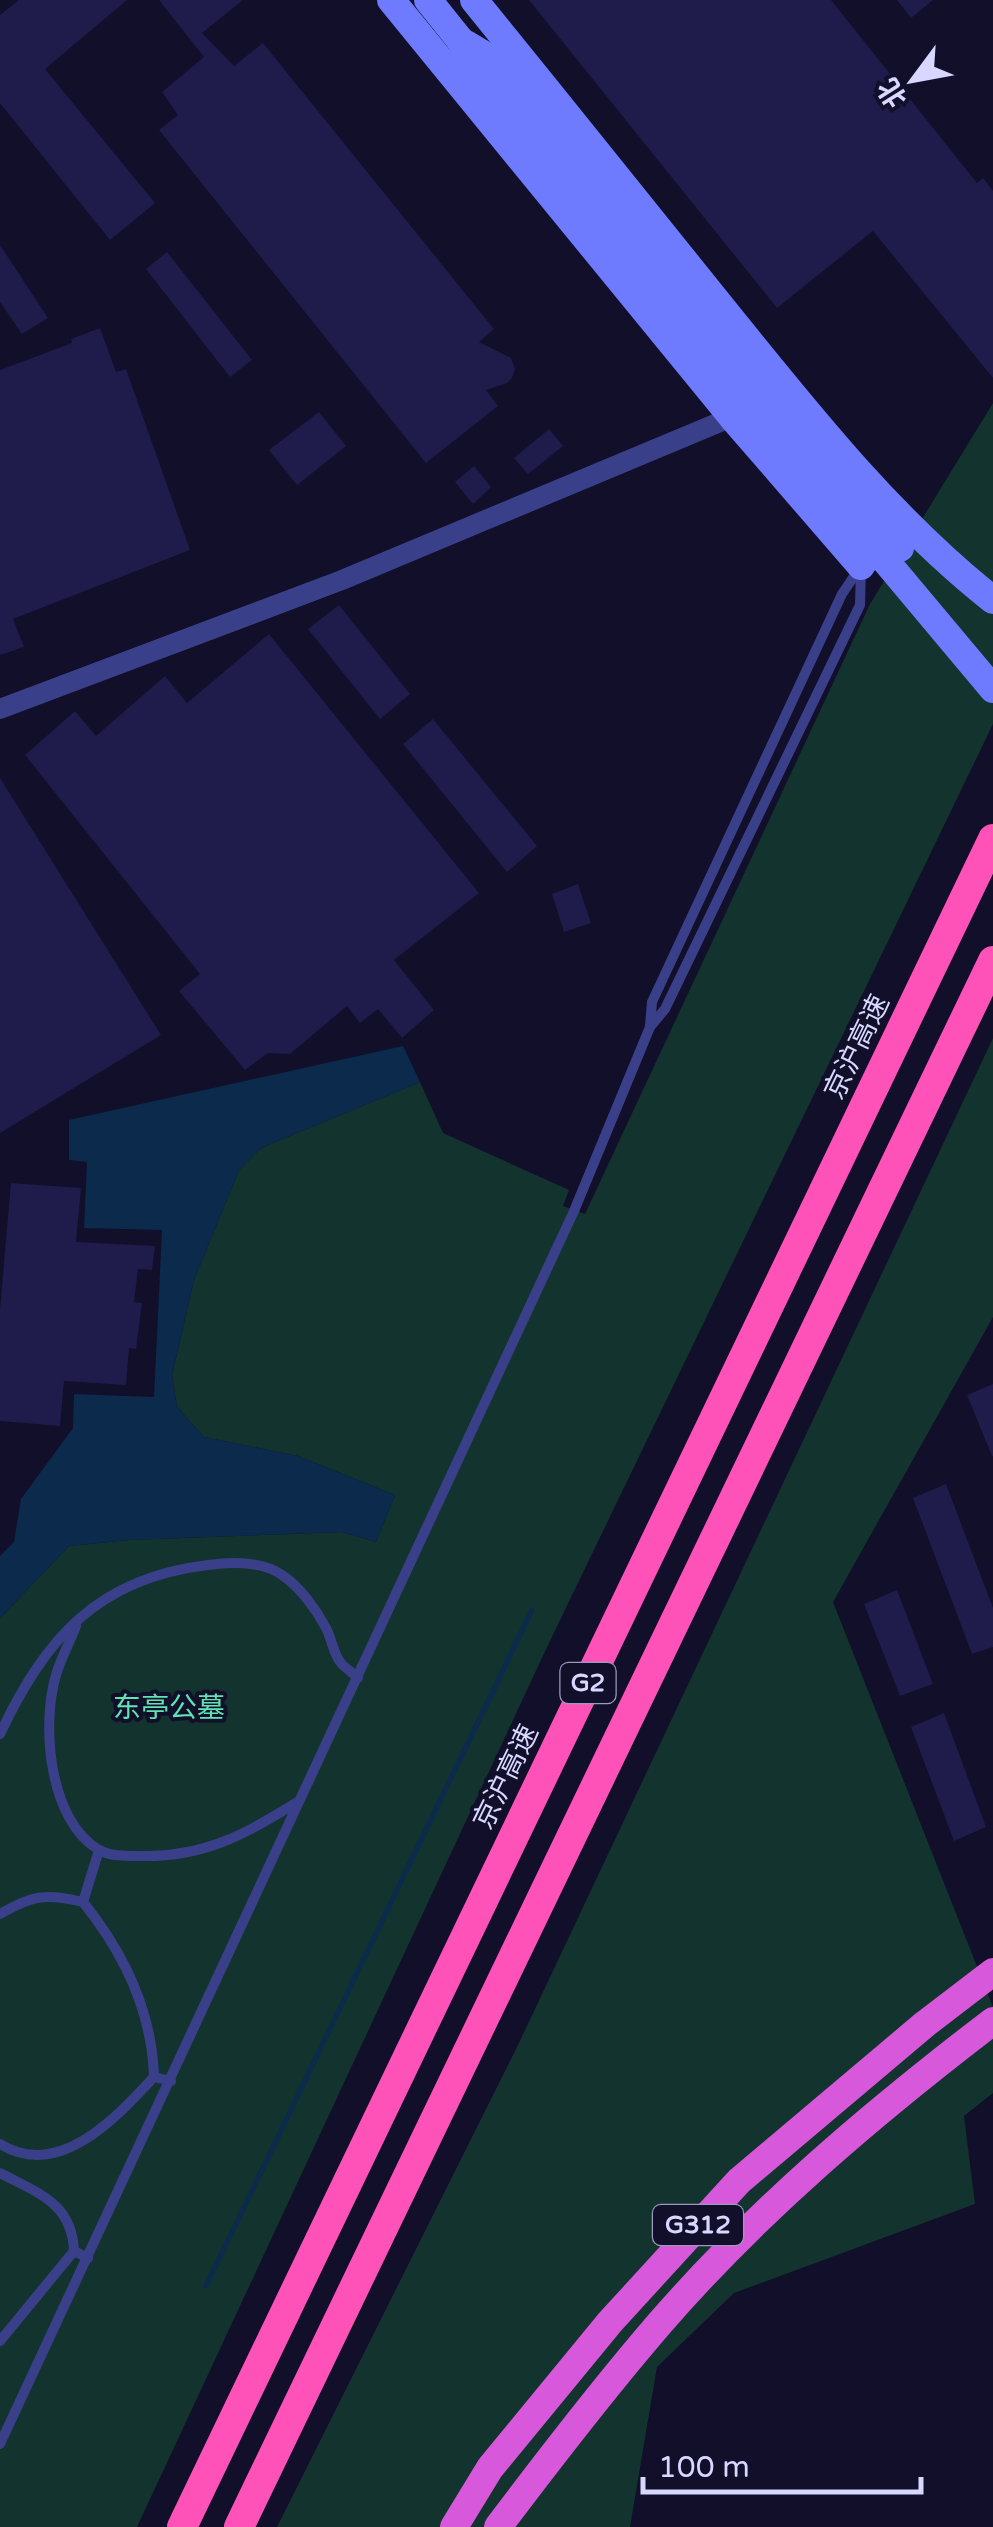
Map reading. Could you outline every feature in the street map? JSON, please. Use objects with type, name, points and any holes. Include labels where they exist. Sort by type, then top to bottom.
[{"type":"highway","name":"京沪高速","points":[[182,2527],[993,839]]},
{"type":"highway","name":"G2","points":[[239,2527],[993,960]]},
{"type":"highway","name":"G312","points":[[454,2527],[490,2468],[610,2322],[739,2181],[925,2024],[993,1972]]},
{"type":"highway","name":"G312","points":[[498,2527],[558,2446],[662,2321],[769,2209],[896,2095],[993,2021]]},
{"type":"main road","points":[[391,0],[732,418],[862,566],[896,512]]},
{"type":"main road","points":[[428,0],[460,40],[486,84],[993,689]]},
{"type":"main road","points":[[474,0],[779,378],[896,512],[954,569],[993,600]]},
{"type":"main road","points":[[460,40],[496,62],[993,660]]},
{"type":"street","points":[[0,709],[342,580],[732,418],[779,378]]},
{"type":"lane","points":[[650,1027],[665,1010],[860,605],[862,566]]},
{"type":"lane","points":[[0,2444],[574,1211],[650,1027],[652,1002],[842,594],[862,566]]},
{"type":"lane","points":[[0,1734],[22,1687],[52,1644],[104,1598],[131,1583],[175,1569],[250,1564],[280,1573],[307,1599],[327,1629],[339,1661],[358,1678]]},
{"type":"lane","points":[[79,1620],[55,1676],[50,1714],[52,1755],[59,1798],[75,1828],[100,1850],[118,1856],[150,1856],[214,1848],[302,1800]]},
{"type":"lane","points":[[83,1902],[100,1850]]},
{"type":"lane","points":[[0,1914],[28,1898],[55,1896],[83,1902],[126,1964],[153,2044],[154,2077],[100,2131],[78,2144],[59,2151],[29,2153],[0,2144]]},
{"type":"lane","points":[[154,2077],[171,2080]]},
{"type":"lane","points":[[0,2174],[48,2198],[66,2216],[73,2231],[74,2251],[0,2340]]},
{"type":"lane","points":[[74,2251],[88,2258]]},
{"type":"green space","name":"东亭公墓","points":[[993,403],[993,724],[548,1645],[137,2527],[0,2527],[0,1618],[69,1546],[342,1532],[376,1542],[395,1495],[298,1456],[204,1437],[177,1407],[172,1375],[194,1280],[239,1170],[261,1148],[420,1082],[443,1133],[569,1190],[563,1206],[585,1214],[870,604]]},
{"type":"green space","points":[[993,1038],[993,1317],[833,1602],[993,2007],[993,2093],[964,2116],[975,2204],[734,2293],[657,2367],[630,2527],[277,2527],[518,2045]]},
{"type":"water","points":[[403,1046],[420,1082],[261,1148],[239,1170],[194,1280],[172,1375],[177,1407],[204,1437],[298,1456],[395,1495],[376,1542],[342,1532],[69,1546],[0,1618],[0,1556],[14,1542],[21,1499],[73,1428],[74,1394],[154,1397],[162,1230],[84,1228],[87,1162],[69,1160],[69,1120]]},
{"type":"building","points":[[19,0],[127,0],[45,69],[155,203],[110,240],[0,103],[0,15]]},
{"type":"building","points":[[159,0],[243,0],[202,33],[234,66],[263,43],[494,329],[479,342],[511,358],[515,369],[512,378],[486,390],[498,406],[426,463],[159,130],[178,115],[162,92],[204,57]]},
{"type":"building","points":[[529,0],[831,0],[977,183],[983,178],[993,191],[993,378],[873,231],[777,308]]},
{"type":"building","points":[[897,0],[933,0],[911,18]]},
{"type":"building","points":[[0,245],[48,318],[22,334],[0,302]]},
{"type":"building","points":[[167,252],[252,360],[230,377],[146,269]]},
{"type":"building","points":[[100,328],[116,372],[126,369],[190,550],[13,619],[24,647],[0,655],[0,370]]},
{"type":"building","points":[[319,412],[346,446],[297,485],[269,450]]},
{"type":"building","points":[[549,429],[563,446],[528,474],[514,458]]},
{"type":"building","points":[[474,466],[491,487],[473,504],[455,482]]},
{"type":"building","points":[[339,605],[410,694],[380,719],[308,629]]},
{"type":"building","points":[[269,634],[479,893],[394,960],[434,1010],[402,1038],[378,1009],[360,1023],[347,1006],[290,1054],[268,1053],[245,1070],[179,991],[200,974],[25,755],[75,711],[96,736],[165,676],[187,703]]},
{"type":"building","points":[[433,719],[537,846],[507,872],[403,744]]},
{"type":"building","points":[[0,778],[161,1035],[0,1133]]},
{"type":"building","points":[[578,884],[591,923],[564,932],[552,894]]},
{"type":"building","points":[[11,1183],[81,1188],[76,1242],[155,1246],[152,1270],[138,1269],[134,1302],[142,1303],[136,1349],[129,1348],[126,1385],[64,1381],[60,1426],[0,1421],[0,1309]]},
{"type":"building","points":[[993,1384],[993,1456],[992,1456],[967,1395]]},
{"type":"building","points":[[946,1484],[993,1608],[993,1647],[972,1654],[913,1498]]},
{"type":"building","points":[[897,1590],[933,1684],[900,1696],[864,1604]]},
{"type":"building","points":[[944,1713],[986,1827],[954,1841],[911,1727]]},
{"type":"waterway","points":[[206,2286],[532,1610]]}]
